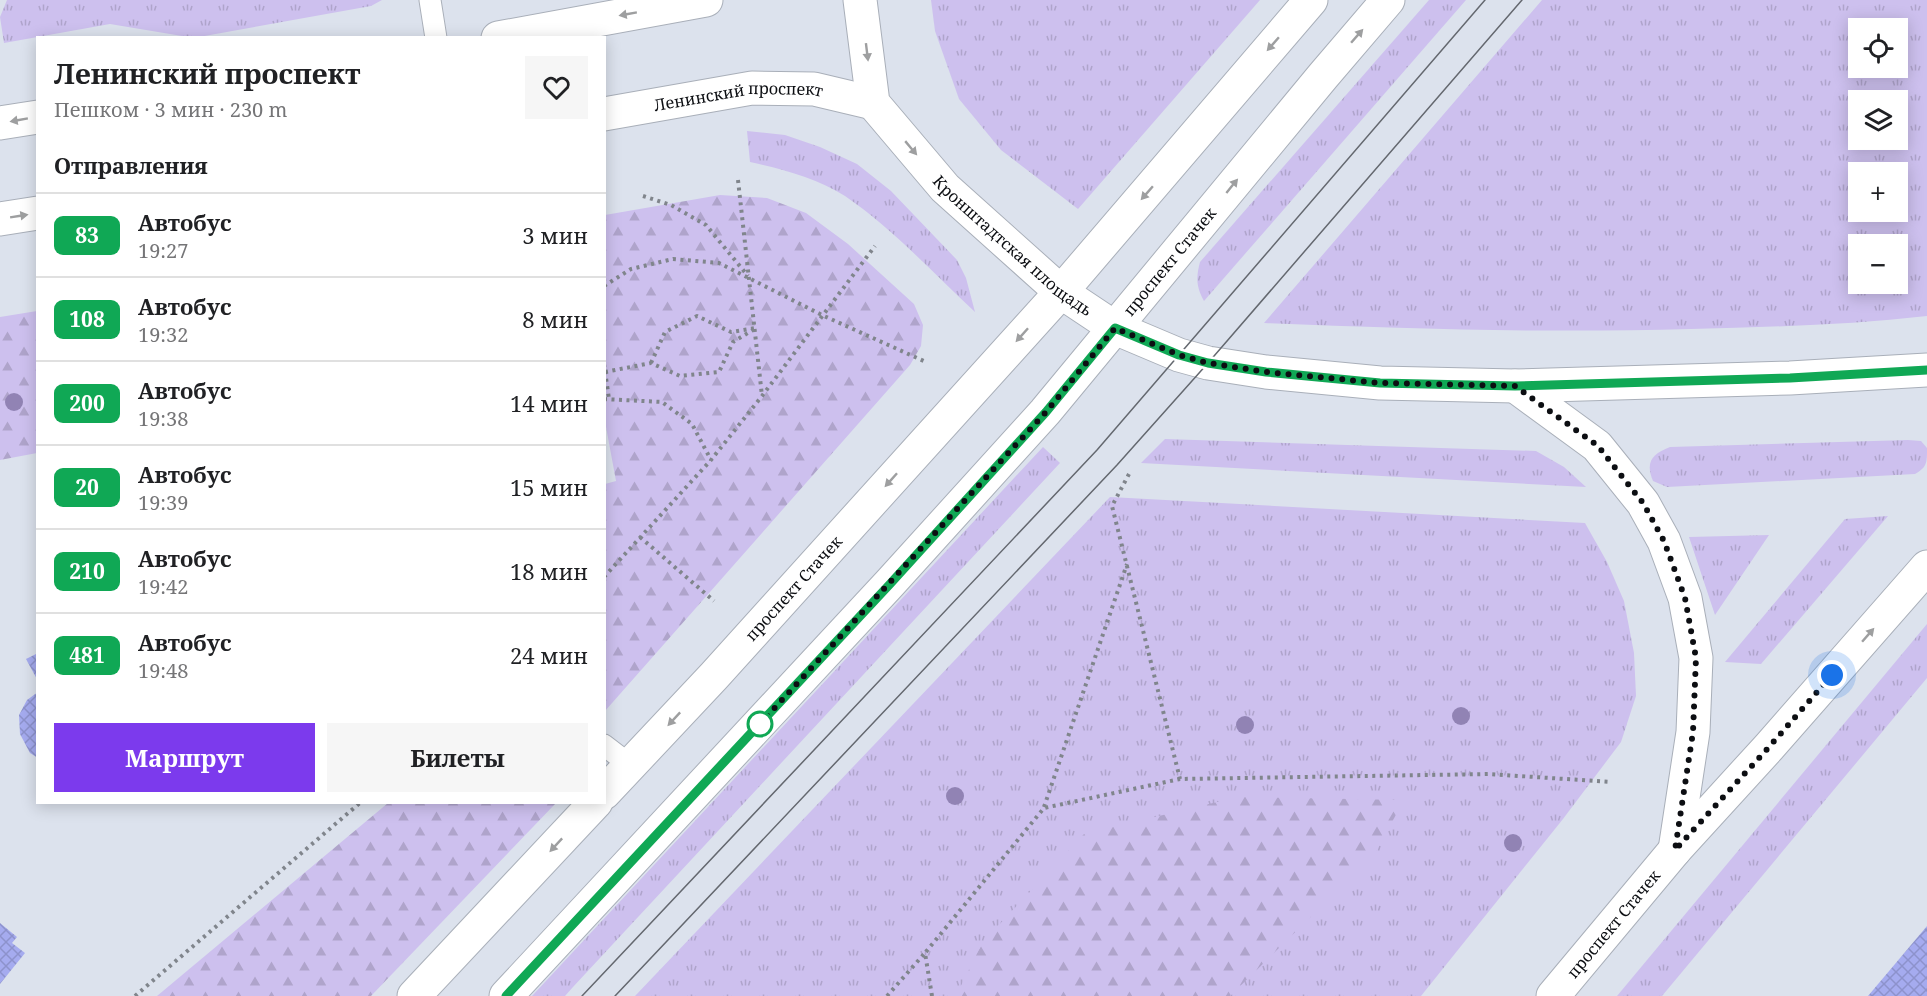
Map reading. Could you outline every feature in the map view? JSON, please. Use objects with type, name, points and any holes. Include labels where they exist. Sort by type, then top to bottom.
[{"type":"main road","points":[[509,36],[706,0]]},
{"type":"main road","points":[[860,0],[873,103]]},
{"type":"main road","name":"проспект Стачек","points":[[606,791],[714,676],[1061,292],[1311,0]]},
{"type":"main road","name":"проспект Стачек","points":[[506,996],[890,584],[1046,412],[1388,0]]},
{"type":"main road","name":"Ленинский проспект","points":[[606,114],[752,88],[814,89],[873,103]]},
{"type":"main road","name":"Кронштадтская площадь","points":[[873,103],[945,188],[1061,292],[1115,328],[1179,355],[1208,363],[1266,372],[1380,383],[1515,386],[1790,378],[1927,370]]},
{"type":"main road","points":[[0,123],[36,117]]},
{"type":"main road","points":[[0,219],[36,213]]},
{"type":"main road","points":[[1515,386],[1598,446],[1643,503],[1664,541],[1685,598],[1696,658],[1693,732],[1675,850]]},
{"type":"main road","name":"проспект Стачек","points":[[1553,996],[1675,850],[1927,567]]},
{"type":"main road","points":[[414,996],[594,804]]},
{"type":"lane","points":[[430,0],[436,36]]},
{"type":"lane","points":[[606,747],[630,765]]},
{"type":"path","points":[[738,180],[762,396]]},
{"type":"path","points":[[643,196],[670,205],[706,225],[750,279]]},
{"type":"path","points":[[606,575],[711,460],[824,316],[875,246]]},
{"type":"path","points":[[606,285],[631,269],[673,259],[719,263],[824,316],[926,362]]},
{"type":"path","points":[[651,363],[665,332],[696,316],[731,332],[756,328]]},
{"type":"path","points":[[711,460],[692,424],[662,402],[607,399],[606,372],[651,363],[680,376],[719,372],[734,342],[756,328]]},
{"type":"path","points":[[1129,474],[1112,506],[1180,779]]},
{"type":"path","points":[[640,537],[714,601]]},
{"type":"path","points":[[887,996],[1044,808],[1126,564]]},
{"type":"path","points":[[1044,808],[1180,779],[1489,774],[1611,782]]},
{"type":"path","points":[[135,996],[360,804]]},
{"type":"path","points":[[925,953],[932,996]]},
{"type":"green space","points":[[7,0],[382,0],[371,6],[205,36],[182,36],[110,24],[4,43],[0,17]]},
{"type":"green space","points":[[931,0],[1260,0],[1078,209],[1001,150],[959,99],[935,31]]},
{"type":"green space","points":[[1429,0],[1466,0],[1204,301],[1198,282],[1200,262]]},
{"type":"green space","points":[[1542,0],[1927,0],[1927,316],[1809,325],[1638,330],[1371,327],[1264,323]]},
{"type":"green space","points":[[747,131],[785,135],[820,147],[857,164],[891,191],[957,260],[966,278],[975,312],[896,236],[845,196],[811,179],[750,162]]},
{"type":"green space","points":[[720,195],[767,198],[806,213],[848,244],[914,304],[923,325],[921,346],[910,365],[606,710],[606,484],[616,481],[606,427],[606,215]]},
{"type":"green space","points":[[36,311],[36,453],[0,460],[0,317]]},
{"type":"green space","points":[[1165,439],[1536,451],[1564,467],[1586,487],[1141,463]]},
{"type":"green space","points":[[1921,441],[1927,448],[1926,464],[1915,474],[1667,487],[1653,481],[1650,469],[1655,456],[1670,447]]},
{"type":"green space","points":[[1043,447],[1060,463],[565,996],[532,996]]},
{"type":"green space","points":[[1110,497],[1585,523],[1607,562],[1624,601],[1634,653],[1636,696],[1621,742],[1563,819],[1421,996],[635,996]]},
{"type":"green space","points":[[1888,516],[1761,664],[1725,662],[1845,519]]},
{"type":"green space","points":[[1769,535],[1715,615],[1689,537]]},
{"type":"green space","points":[[1927,624],[1927,678],[1662,996],[1617,996]]},
{"type":"green space","points":[[1238,797],[1404,800],[1374,855],[1230,996],[956,996],[982,943],[1084,834]]},
{"type":"green space","points":[[387,804],[555,804],[371,996],[157,996]]},
{"type":"building","points":[[36,654],[36,677],[26,659]]},
{"type":"building","points":[[36,693],[36,757],[30,753],[20,734],[19,715],[27,700]]},
{"type":"building","points":[[0,923],[17,937],[12,943],[25,953],[0,984]]},
{"type":"building","points":[[1927,926],[1927,996],[1868,996]]},
{"type":"tram line","points":[[582,996],[1097,450],[1485,0]]},
{"type":"tram line","points":[[615,996],[1117,465],[1522,0]]},
{"type":"bus line","name":"83","points":[[506,996],[890,584],[1046,412],[1115,328],[1179,355],[1208,363],[1266,372],[1380,383],[1515,386],[1790,378],[1927,370]]},
{"type":"route","points":[[760,724],[1046,412],[1115,328],[1179,355],[1208,363],[1266,372],[1380,383],[1515,386],[1598,446],[1643,503],[1664,541],[1685,598],[1696,658],[1693,732],[1675,850],[1832,675]]}]
